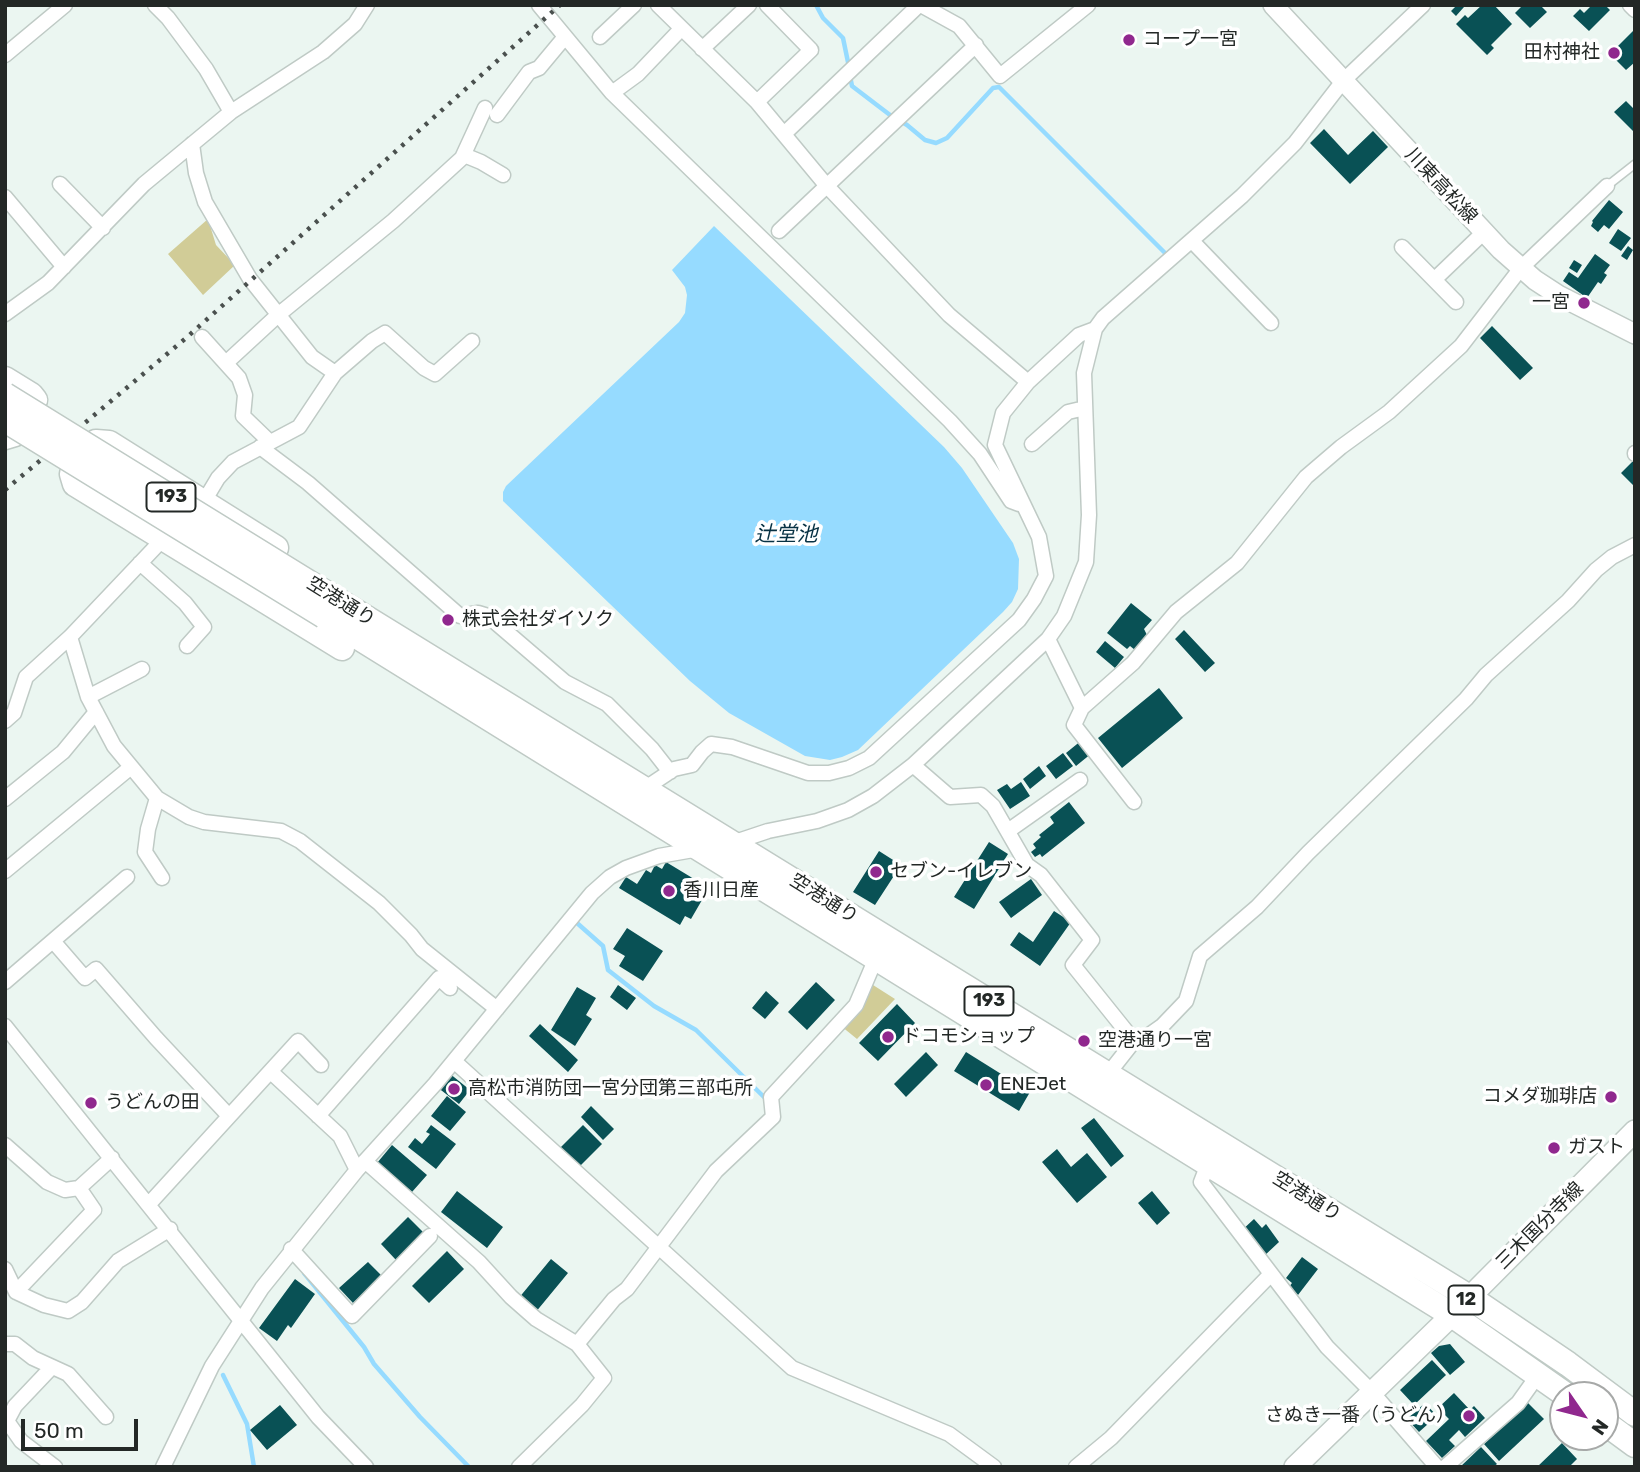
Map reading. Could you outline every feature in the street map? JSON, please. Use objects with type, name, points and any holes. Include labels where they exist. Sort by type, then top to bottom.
[{"type":"highway","points":[[5,379],[35,400],[15,434],[5,437]]},
{"type":"highway","name":"空港通り","points":[[5,395],[330,608]]},
{"type":"highway","name":"空港通り","points":[[5,420],[330,608],[639,798],[733,843],[1469,1297],[1568,1364],[1635,1414]]},
{"type":"highway","points":[[96,442],[108,443],[631,770],[639,798],[609,812],[164,538],[75,484],[72,474],[96,442]]},
{"type":"highway","name":"空港通り","points":[[639,798],[699,849],[1452,1315],[1549,1383]]},
{"type":"highway","points":[[1619,1433],[1635,1445]]},
{"type":"main road","name":"川東高松線","points":[[1273,5],[1484,232],[1521,268],[1558,295],[1635,334]]},
{"type":"main road","name":"三木国分寺線","points":[[1295,1467],[1452,1315],[1635,1131]]},
{"type":"street","points":[[7,50],[65,5]]},
{"type":"street","points":[[155,5],[206,69],[231,112]]},
{"type":"street","points":[[5,314],[48,283],[144,184],[231,112],[323,52],[355,24],[367,5]]},
{"type":"street","points":[[539,5],[612,93],[950,421],[980,454],[1012,501],[1023,506]]},
{"type":"street","points":[[600,37],[634,5]]},
{"type":"street","points":[[658,5],[757,102],[826,185],[949,315],[1028,382]]},
{"type":"street","points":[[702,49],[749,5]]},
{"type":"street","points":[[757,102],[811,50],[767,5]]},
{"type":"street","points":[[784,134],[920,5],[959,26],[1000,76],[1078,9]]},
{"type":"street","points":[[163,1467],[212,1366],[241,1319],[291,1249],[454,1061],[592,893],[610,877],[626,868],[659,856],[733,843],[848,810],[873,796],[913,765],[1048,639],[1064,616],[1086,562],[1088,515],[1084,373],[1094,329],[1103,318],[1242,196],[1295,143],[1343,81],[1423,5]]},
{"type":"street","points":[[1630,5],[1635,10]]},
{"type":"street","points":[[612,93],[638,74],[681,29]]},
{"type":"street","points":[[227,362],[278,315],[393,221],[464,155],[491,111],[529,72],[539,68],[564,38]]},
{"type":"street","points":[[779,231],[976,45]]},
{"type":"street","points":[[192,144],[196,173],[205,202],[250,279],[312,357],[335,373]]},
{"type":"street","points":[[464,155],[503,175]]},
{"type":"street","points":[[61,184],[103,228]]},
{"type":"street","points":[[1134,802],[1074,725],[1082,708],[1133,663],[1175,612],[1237,564],[1306,477],[1389,412],[1461,346],[1521,268],[1607,186]]},
{"type":"street","points":[[5,197],[64,267]]},
{"type":"street","points":[[1435,279],[1484,232]]},
{"type":"street","points":[[1192,241],[1271,323]]},
{"type":"street","points":[[1402,247],[1456,302]]},
{"type":"street","points":[[639,798],[670,772],[692,765],[711,744],[733,747],[808,773],[829,773],[849,768],[869,758],[1019,620],[1034,600],[1046,576],[1039,537],[995,446],[1003,413],[1028,382],[1079,335],[1094,329]]},
{"type":"street","points":[[203,503],[218,478],[233,462],[299,427],[335,373],[385,333],[424,368],[435,374],[472,341]]},
{"type":"street","points":[[202,337],[239,378],[245,395],[243,416],[265,444],[460,616],[478,613],[488,616],[565,682],[607,704],[652,749],[670,772]]},
{"type":"street","points":[[1032,444],[1068,412],[1085,408]]},
{"type":"street","points":[[5,721],[14,713],[26,677],[70,637],[164,538]]},
{"type":"street","points":[[1108,1074],[1134,1041],[1154,1032],[1186,1001],[1200,956],[1257,907],[1308,853],[1466,699],[1486,675],[1560,608],[1596,570],[1612,557],[1635,545]]},
{"type":"street","points":[[140,563],[185,603],[204,627],[187,646]]},
{"type":"street","points":[[70,637],[88,696],[114,746],[157,798],[189,817],[204,822],[281,831],[300,841],[379,903],[422,950],[497,1009]]},
{"type":"street","points":[[1048,639],[1082,708]]},
{"type":"street","points":[[88,696],[142,669]]},
{"type":"street","points":[[5,799],[63,751],[96,712]]},
{"type":"street","points":[[913,765],[950,797],[981,795],[993,806],[1027,865],[1041,875],[1092,940],[1073,965],[1134,1041]]},
{"type":"street","points":[[5,871],[131,767]]},
{"type":"street","points":[[1007,831],[1080,780]]},
{"type":"street","points":[[157,798],[145,852],[162,878]]},
{"type":"street","points":[[5,982],[127,877]]},
{"type":"street","points":[[53,941],[85,978],[96,969],[229,1116]]},
{"type":"street","points":[[577,1344],[614,1299],[627,1289],[716,1171],[773,1117],[771,1097],[856,1005],[876,958]]},
{"type":"street","points":[[317,1116],[439,978],[450,988]]},
{"type":"street","points":[[5,1026],[318,1417],[366,1467]]},
{"type":"street","points":[[149,1204],[298,1041],[321,1065]]},
{"type":"street","points":[[454,1061],[792,1368],[949,1434],[994,1467]]},
{"type":"street","points":[[271,1072],[340,1136],[361,1166],[479,1262],[536,1319],[577,1344],[604,1378],[582,1405],[519,1467]]},
{"type":"street","points":[[5,1145],[47,1182],[65,1190],[79,1188],[112,1158]]},
{"type":"street","points":[[1208,1164],[1201,1182],[1327,1347],[1372,1392],[1437,1467]]},
{"type":"street","points":[[16,1292],[94,1210],[79,1188]]},
{"type":"street","points":[[5,1269],[16,1292],[44,1305],[68,1311],[82,1302],[118,1261],[170,1229]]},
{"type":"street","points":[[291,1249],[352,1316],[430,1236]]},
{"type":"street","points":[[1076,1467],[1111,1438],[1271,1274]]},
{"type":"street","points":[[5,1344],[15,1343],[33,1358],[68,1374],[106,1417]]},
{"type":"street","points":[[52,1367],[15,1405],[7,1421],[21,1441],[54,1466]]},
{"type":"street","points":[[1445,1467],[1518,1403],[1538,1375]]},
{"type":"lane","points":[[1607,186],[1635,164]]},
{"type":"shaded area","points":[[208,219],[216,245],[235,265],[203,295],[168,254]]},
{"type":"shaded area","points":[[873,985],[895,999],[857,1039],[841,1026],[863,1006]]},
{"type":"water","name":"辻堂池","points":[[714,226],[944,447],[962,468],[1013,543],[1019,559],[1018,589],[1003,612],[858,750],[830,760],[805,756],[729,713],[690,681],[503,501],[506,486],[679,322],[685,313],[687,295],[685,287],[672,270]]},
{"type":"building","points":[[1457,5],[1464,7],[1456,16],[1451,11]]},
{"type":"building","points":[[1482,5],[1494,5],[1512,24],[1491,45],[1494,48],[1487,55],[1456,24],[1465,15],[1468,18]]},
{"type":"building","points":[[1523,5],[1540,5],[1547,12],[1530,28],[1515,13]]},
{"type":"building","points":[[1592,5],[1605,5],[1610,10],[1589,31],[1573,16],[1580,9],[1584,13]]},
{"type":"building","points":[[1635,29],[1635,62],[1626,70],[1610,54]]},
{"type":"building","points":[[1626,101],[1635,110],[1635,133],[1614,112]]},
{"type":"building","points":[[1324,129],[1348,155],[1373,131],[1388,147],[1350,184],[1310,143]]},
{"type":"building","points":[[1609,200],[1623,212],[1609,229],[1604,225],[1598,232],[1591,226],[1592,221]]},
{"type":"building","points":[[1618,229],[1631,238],[1621,251],[1609,243]]},
{"type":"building","points":[[1628,246],[1633,250],[1627,260],[1621,256]]},
{"type":"building","points":[[1595,254],[1610,265],[1601,284],[1598,282],[1587,298],[1563,281],[1569,272],[1578,278]]},
{"type":"building","points":[[1574,260],[1582,265],[1577,273],[1569,268]]},
{"type":"building","points":[[1492,326],[1533,368],[1520,380],[1480,338]]},
{"type":"building","points":[[1633,461],[1635,463],[1635,487],[1621,473]]},
{"type":"building","points":[[1131,603],[1152,620],[1144,629],[1147,635],[1135,650],[1130,646],[1127,649],[1107,633]]},
{"type":"building","points":[[1184,630],[1215,663],[1205,672],[1175,639]]},
{"type":"building","points":[[1105,641],[1124,657],[1115,668],[1096,652]]},
{"type":"building","points":[[1159,688],[1183,718],[1122,768],[1098,738]]},
{"type":"building","points":[[1082,740],[1092,753],[1076,766],[1066,753]]},
{"type":"building","points":[[1063,753],[1073,766],[1056,779],[1046,766]]},
{"type":"building","points":[[1039,766],[1046,776],[1030,789],[1023,779]]},
{"type":"building","points":[[1021,782],[1030,796],[1010,809],[997,790],[1007,784],[1011,789]]},
{"type":"building","points":[[1069,802],[1085,823],[1042,857],[1040,854],[1035,857],[1031,852],[1036,848],[1033,844],[1041,837],[1039,835],[1054,823],[1050,817]]},
{"type":"building","points":[[989,842],[1008,854],[974,909],[954,897]]},
{"type":"building","points":[[879,851],[901,865],[875,905],[853,892]]},
{"type":"building","points":[[666,862],[709,888],[691,919],[685,916],[680,925],[619,888],[626,877],[637,884],[646,870],[651,873],[655,865],[662,869]]},
{"type":"building","points":[[1031,879],[1042,895],[1011,918],[999,902]]},
{"type":"building","points":[[1054,911],[1071,922],[1040,966],[1010,945],[1019,932],[1033,942]]},
{"type":"building","points":[[627,928],[663,951],[643,981],[619,966],[625,956],[613,949]]},
{"type":"building","points":[[816,982],[835,1000],[807,1030],[788,1012]]},
{"type":"building","points":[[618,985],[636,998],[627,1010],[610,997]]},
{"type":"building","points":[[577,987],[596,998],[586,1015],[592,1019],[575,1046],[551,1030]]},
{"type":"building","points":[[766,991],[779,1003],[765,1019],[752,1008]]},
{"type":"building","points":[[897,1004],[915,1023],[878,1061],[859,1043]]},
{"type":"building","points":[[540,1024],[578,1060],[568,1072],[529,1036]]},
{"type":"building","points":[[926,1052],[938,1065],[906,1097],[894,1084]]},
{"type":"building","points":[[966,1052],[1030,1092],[1019,1111],[954,1071]]},
{"type":"building","points":[[449,1073],[470,1090],[459,1104],[437,1087]]},
{"type":"building","points":[[447,1096],[466,1112],[450,1131],[431,1116]]},
{"type":"building","points":[[591,1106],[614,1129],[603,1140],[581,1117]]},
{"type":"building","points":[[1094,1118],[1124,1156],[1111,1167],[1081,1128]]},
{"type":"building","points":[[431,1125],[456,1144],[436,1169],[408,1147],[415,1138],[422,1144],[430,1134],[426,1132]]},
{"type":"building","points":[[583,1125],[602,1144],[579,1167],[560,1148]]},
{"type":"building","points":[[392,1145],[427,1175],[412,1192],[377,1163]]},
{"type":"building","points":[[1057,1149],[1071,1167],[1087,1153],[1107,1177],[1077,1203],[1042,1162]]},
{"type":"building","points":[[457,1191],[503,1227],[487,1248],[441,1212]]},
{"type":"building","points":[[1152,1191],[1170,1213],[1157,1225],[1138,1203]]},
{"type":"building","points":[[408,1217],[424,1233],[396,1260],[381,1244]]},
{"type":"building","points":[[1254,1219],[1262,1228],[1266,1224],[1279,1242],[1263,1257],[1240,1232]]},
{"type":"building","points":[[447,1251],[464,1269],[429,1303],[412,1286]]},
{"type":"building","points":[[1302,1257],[1318,1269],[1298,1295],[1289,1287],[1292,1283],[1286,1278]]},
{"type":"building","points":[[551,1259],[568,1273],[535,1313],[518,1299]]},
{"type":"building","points":[[368,1262],[382,1276],[353,1303],[339,1288]]},
{"type":"building","points":[[295,1279],[315,1294],[291,1328],[288,1325],[277,1341],[259,1328]]},
{"type":"building","points":[[1450,1344],[1465,1362],[1450,1375],[1431,1353],[1439,1346]]},
{"type":"building","points":[[1432,1360],[1446,1375],[1414,1405],[1400,1390]]},
{"type":"building","points":[[1454,1393],[1470,1410],[1474,1406],[1485,1418],[1465,1437],[1459,1430],[1449,1440],[1455,1446],[1442,1458],[1426,1441],[1449,1419],[1438,1408]]},
{"type":"building","points":[[1425,1403],[1437,1416],[1419,1432],[1407,1419]]},
{"type":"building","points":[[1528,1403],[1544,1419],[1499,1461],[1484,1444]]},
{"type":"building","points":[[280,1405],[297,1425],[267,1450],[250,1430]]},
{"type":"building","points":[[1481,1447],[1497,1464],[1493,1467],[1460,1467]]},
{"type":"building","points":[[1554,1451],[1570,1451],[1577,1459],[1569,1467],[1537,1467]]},
{"type":"waterway","points":[[816,5],[823,18],[843,38],[849,67]]},
{"type":"waterway","points":[[850,76],[852,86],[925,140],[936,143],[947,138],[993,88],[999,87],[1165,253]]},
{"type":"waterway","points":[[577,923],[603,946],[608,970],[654,1006],[696,1030],[766,1099]]},
{"type":"waterway","points":[[304,1273],[364,1347],[374,1364],[420,1417],[469,1467]]},
{"type":"waterway","points":[[223,1375],[247,1424],[254,1467]]},
{"type":"railway","points":[[5,490],[186,338],[560,5]]},
{"type":"place","name":"コープ一宮","points":[[1129,40]]},
{"type":"place","name":"田村神社","points":[[1614,53]]},
{"type":"place","name":"一宮","points":[[1584,303]]},
{"type":"place","name":"株式会社ダイソク","points":[[448,620]]},
{"type":"place","name":"セブン-イレブン","points":[[876,872]]},
{"type":"place","name":"香川日産","points":[[669,891]]},
{"type":"place","name":"ドコモショップ","points":[[888,1037]]},
{"type":"place","name":"空港通り一宮","points":[[1084,1041]]},
{"type":"place","name":"ENEJet","points":[[986,1085]]},
{"type":"place","name":"高松市消防団一宮分団第三部屯所","points":[[454,1089]]},
{"type":"place","name":"コメダ珈琲店","points":[[1611,1097]]},
{"type":"place","name":"うどんの田","points":[[91,1103]]},
{"type":"place","name":"ガスト","points":[[1554,1148]]},
{"type":"place","name":"さぬき一番（うどん）","points":[[1469,1416]]}]
